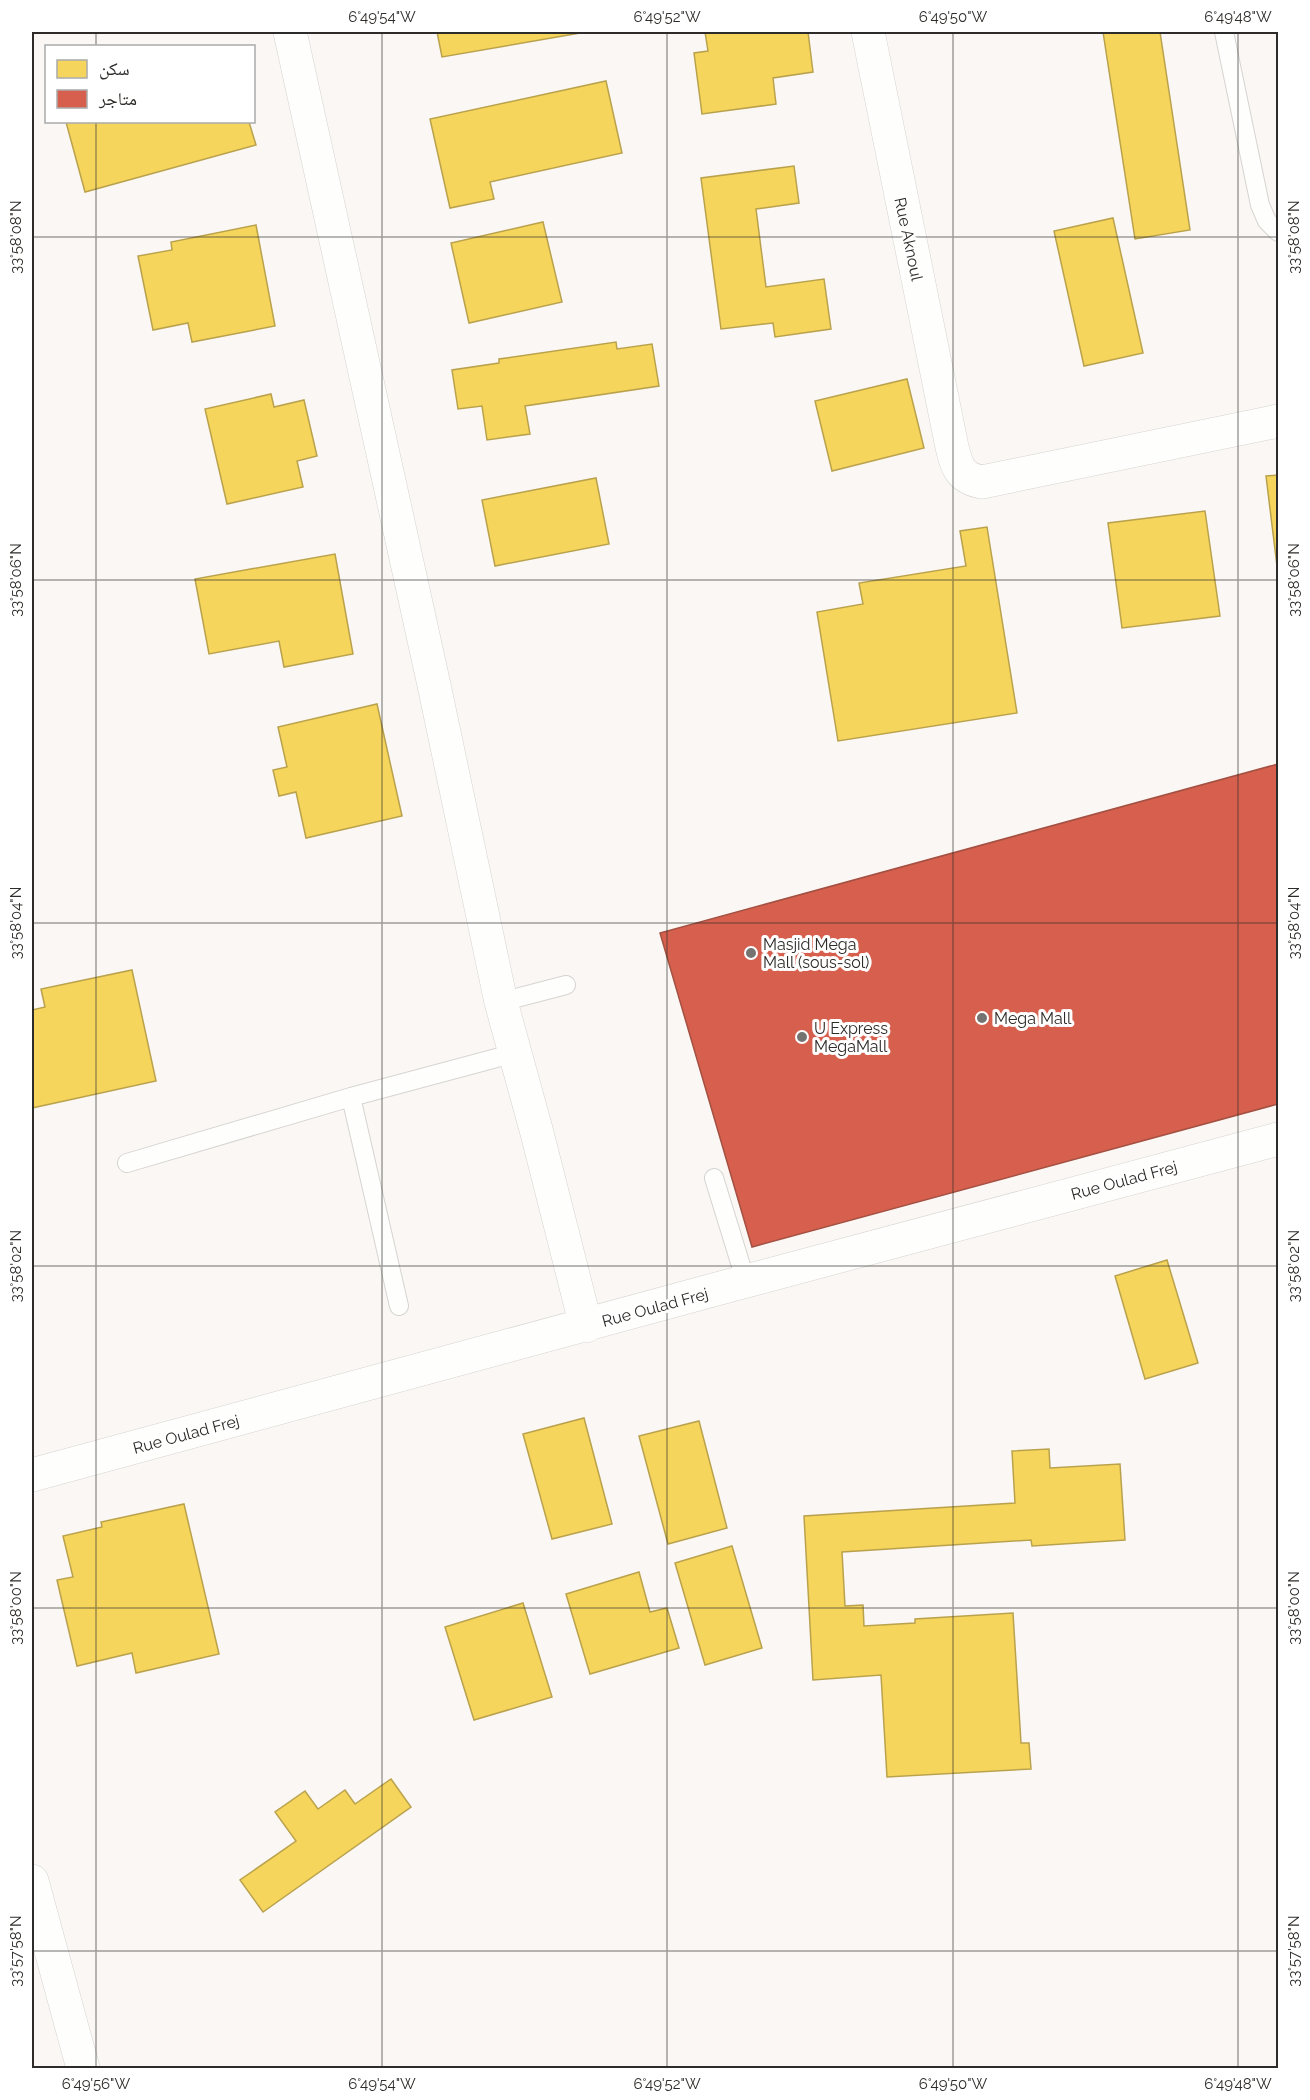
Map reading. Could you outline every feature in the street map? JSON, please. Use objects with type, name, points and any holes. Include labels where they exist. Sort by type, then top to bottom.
[{"type":"street","points":[[290,32],[434,685],[501,1002],[586,1326]]},
{"type":"street","name":"Rue Aknoul","points":[[868,32],[952,447],[957,466],[963,474],[971,480],[982,482],[1278,421]]},
{"type":"street","name":"Rue Oulad Frej","points":[[32,1475],[1278,1139]]},
{"type":"street","points":[[32,1881],[83,2068]]},
{"type":"lane","points":[[1224,32],[1260,205],[1267,221],[1278,232]]},
{"type":"lane","points":[[501,1002],[566,985]]},
{"type":"lane","points":[[127,1163],[351,1097],[515,1053]]},
{"type":"lane","points":[[351,1097],[399,1306]]},
{"type":"lane","points":[[714,1178],[746,1282]]},
{"type":"building: سكن","points":[[437,32],[586,32],[442,57]]},
{"type":"building: سكن","points":[[705,32],[808,32],[813,72],[773,78],[776,104],[702,114],[694,53],[708,51]]},
{"type":"building: سكن","points":[[1103,32],[1160,32],[1190,230],[1135,239]]},
{"type":"building: سكن","points":[[606,81],[622,153],[490,182],[494,199],[450,208],[430,119]]},
{"type":"building: سكن","points":[[66,123],[249,123],[256,145],[85,192]]},
{"type":"building: سكن","points":[[794,166],[799,203],[756,209],[766,287],[824,279],[831,329],[775,337],[773,323],[721,329],[701,178]]},
{"type":"building: سكن","points":[[1113,218],[1143,353],[1084,366],[1054,231]]},
{"type":"building: سكن","points":[[543,222],[562,302],[469,323],[451,243]]},
{"type":"building: سكن","points":[[256,225],[275,326],[192,342],[188,323],[153,330],[138,256],[172,250],[171,242]]},
{"type":"building: سكن","points":[[616,342],[617,349],[652,344],[659,386],[525,406],[530,434],[487,440],[482,406],[458,409],[452,370],[499,363],[499,359]]},
{"type":"building: سكن","points":[[907,379],[924,448],[832,471],[815,401]]},
{"type":"building: سكن","points":[[271,394],[274,407],[304,400],[317,456],[297,461],[303,487],[227,504],[205,409]]},
{"type":"building: سكن","points":[[1278,475],[1278,566],[1277,566],[1266,476]]},
{"type":"building: سكن","points":[[596,478],[609,544],[495,566],[482,500]]},
{"type":"building: سكن","points":[[1205,511],[1220,616],[1122,628],[1108,523]]},
{"type":"building: سكن","points":[[987,527],[1017,713],[838,741],[817,612],[863,604],[859,583],[966,566],[960,531]]},
{"type":"building: سكن","points":[[335,554],[353,654],[284,667],[279,641],[209,654],[195,579]]},
{"type":"building: سكن","points":[[377,704],[402,816],[306,838],[296,792],[279,796],[273,770],[287,767],[278,727]]},
{"type":"building: سكن","points":[[132,970],[156,1081],[32,1108],[32,1010],[45,1007],[41,989]]},
{"type":"building: سكن","points":[[1167,1260],[1198,1363],[1145,1379],[1115,1276]]},
{"type":"building: سكن","points":[[584,1418],[612,1524],[552,1539],[523,1434]]},
{"type":"building: سكن","points":[[699,1421],[727,1528],[668,1544],[639,1436]]},
{"type":"building: سكن","points":[[1049,1449],[1050,1468],[1120,1464],[1125,1540],[1032,1546],[1031,1540],[842,1552],[845,1606],[863,1605],[864,1626],[915,1623],[915,1619],[1013,1613],[1021,1743],[1029,1743],[1031,1769],[887,1777],[881,1675],[813,1680],[804,1516],[1015,1503],[1012,1451]]},
{"type":"building: سكن","points":[[184,1504],[219,1654],[136,1673],[132,1653],[77,1666],[57,1580],[73,1577],[63,1536],[102,1527],[101,1522]]},
{"type":"building: سكن","points":[[732,1546],[762,1648],[705,1665],[675,1563]]},
{"type":"building: سكن","points":[[639,1572],[650,1612],[667,1608],[679,1648],[590,1674],[566,1594]]},
{"type":"building: سكن","points":[[523,1603],[552,1697],[474,1720],[445,1627]]},
{"type":"building: سكن","points":[[391,1779],[411,1807],[263,1912],[240,1880],[296,1841],[275,1812],[305,1791],[318,1809],[345,1790],[355,1804]]},
{"type":"building: متاجر","name":"Mega Mall","points":[[1278,764],[1278,1104],[752,1247],[660,933]]},
{"type":"place","name":"Masjid Mega Mall (sous-sol)","points":[[751,953]]},
{"type":"place","name":"Mega Mall","points":[[982,1018]]},
{"type":"place","name":"U Express MegaMall","points":[[802,1037]]}]
